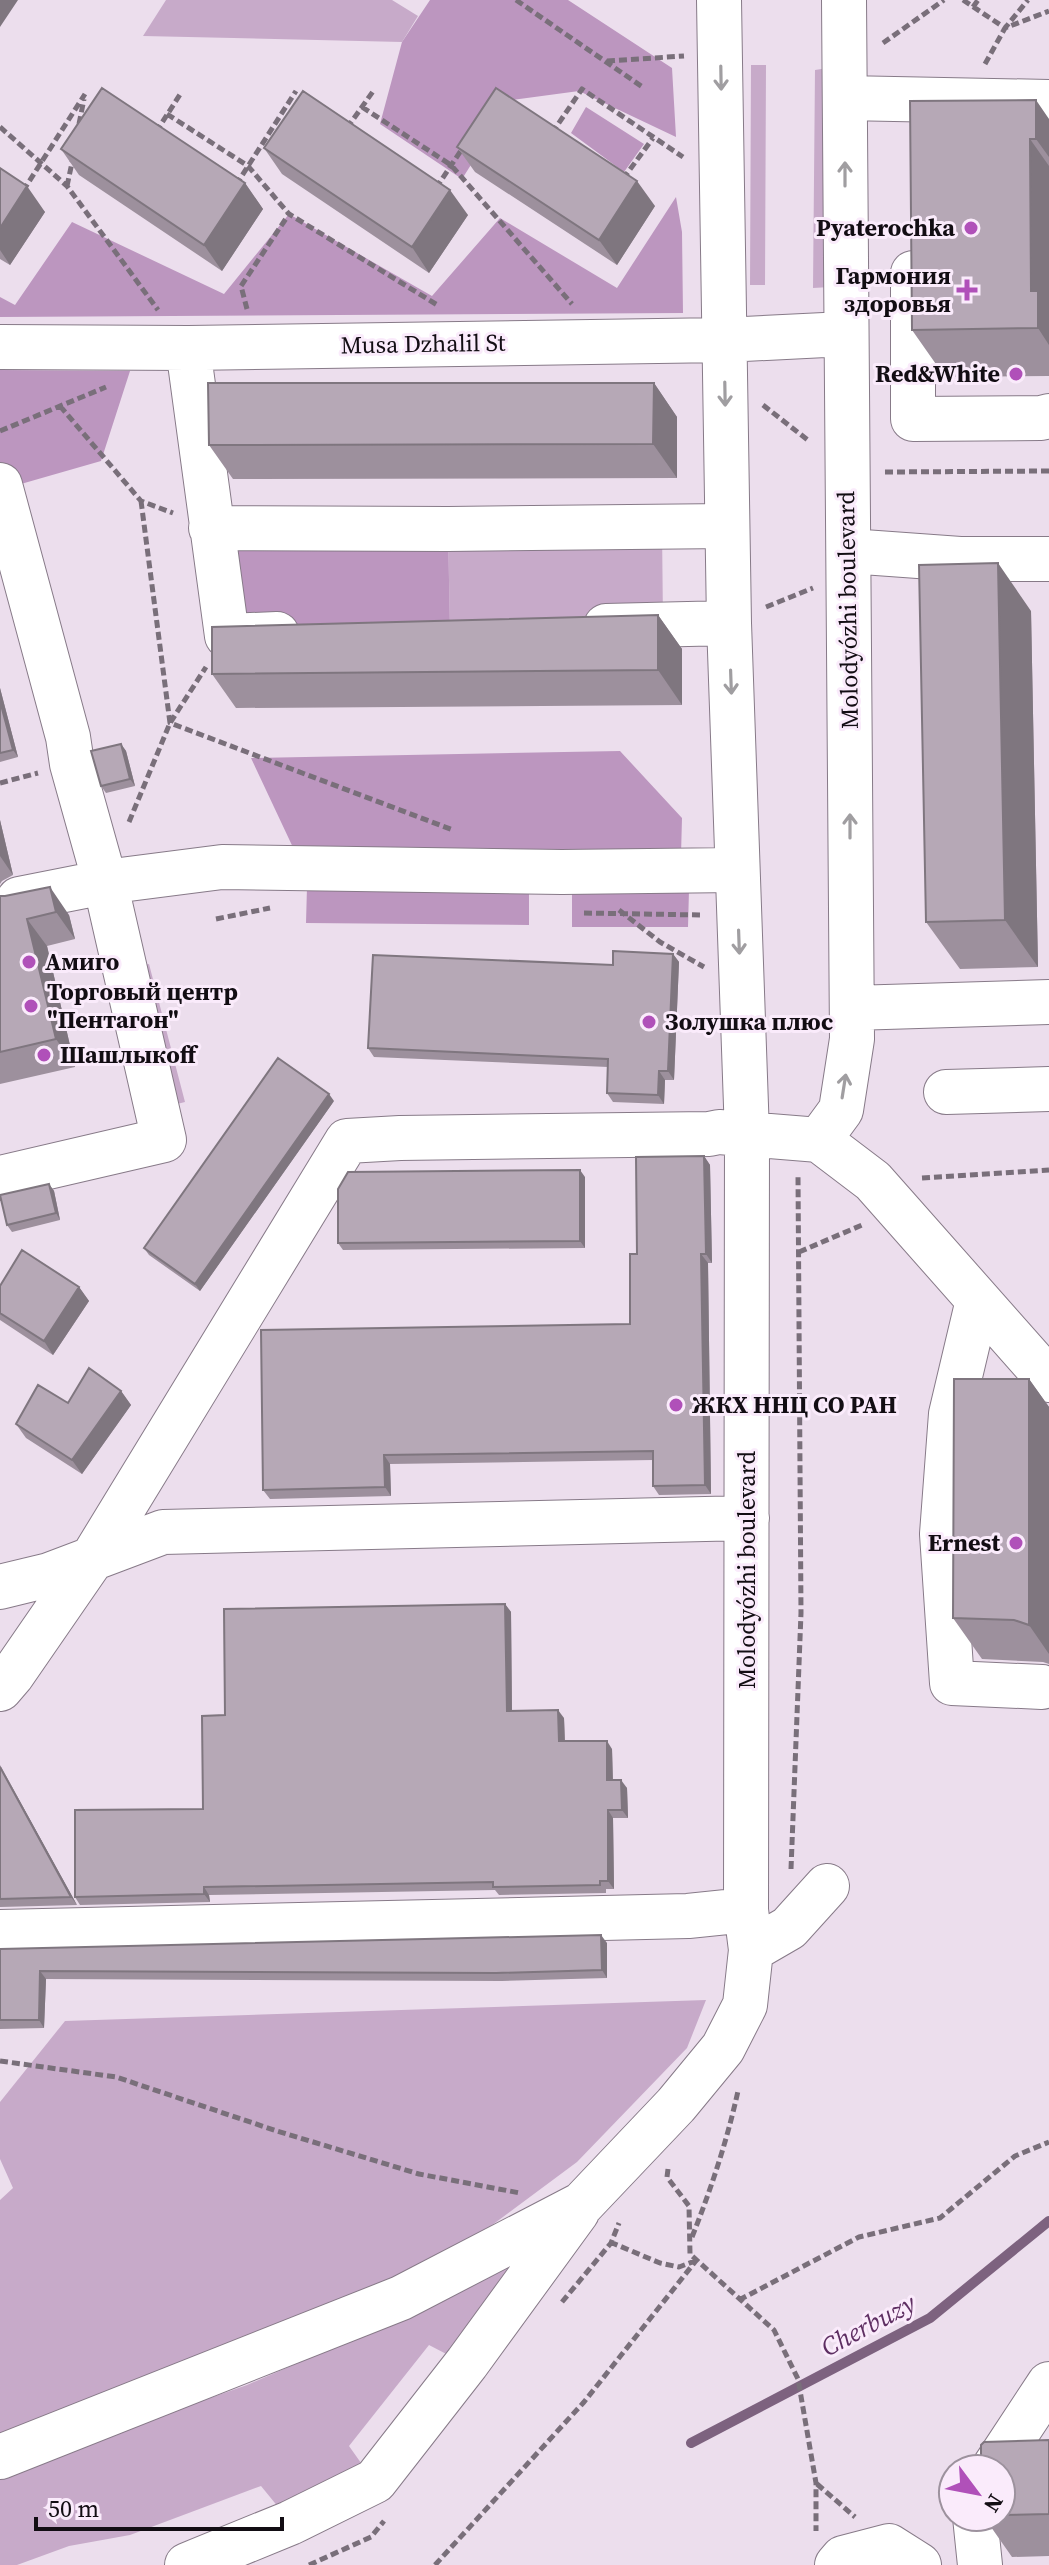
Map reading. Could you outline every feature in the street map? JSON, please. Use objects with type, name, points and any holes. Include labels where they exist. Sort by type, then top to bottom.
[{"type":"street","name":"Molodyózhi boulevard","points":[[582,2204],[676,2105],[723,2048],[745,2005],[748,1930],[747,1134],[729,623],[719,0]]},
{"type":"street","name":"Molodyózhi boulevard","points":[[819,1140],[841,1110],[852,1039],[844,0]]},
{"type":"street","points":[[845,98],[913,115],[966,100],[1049,102]]},
{"type":"street","points":[[913,227],[913,419]]},
{"type":"street","name":"Musa Dzhalil St","points":[[0,347],[724,358],[845,334]]},
{"type":"street","points":[[188,348],[227,636],[314,634]]},
{"type":"street","points":[[846,419],[1049,416]]},
{"type":"street","points":[[0,1178],[164,1140],[105,882],[2,503]]},
{"type":"street","points":[[211,528],[727,526]]},
{"type":"street","points":[[849,551],[960,559],[1049,559]]},
{"type":"street","points":[[571,627],[729,623]]},
{"type":"street","points":[[19,899],[105,882],[222,867],[562,872],[736,870]]},
{"type":"street","points":[[852,1008],[1049,1002]]},
{"type":"street","points":[[946,1092],[1049,1089]]},
{"type":"street","points":[[0,1689],[92,1559],[347,1141],[719,1132],[819,1140],[873,1201],[978,1300],[1049,1380]]},
{"type":"street","points":[[978,1300],[951,1414],[942,1534],[952,1683],[1042,1687]]},
{"type":"street","points":[[0,1587],[49,1575],[163,1532],[747,1518]]},
{"type":"street","points":[[0,1932],[688,1916],[748,1930],[789,1928],[827,1886]]},
{"type":"street","points":[[0,2457],[401,2298],[582,2204]]},
{"type":"street","points":[[187,2565],[290,2523],[375,2481],[467,2363],[582,2204]]},
{"type":"street","points":[[1007,2453],[1037,2420],[1049,2384]]},
{"type":"street","points":[[977,2533],[980,2565]]},
{"type":"street","points":[[827,2551],[843,2558],[889,2546],[919,2565]]},
{"type":"path","points":[[516,0],[644,88]]},
{"type":"path","points":[[881,44],[944,0]]},
{"type":"path","points":[[963,0],[1005,28]]},
{"type":"path","points":[[973,7],[978,0]]},
{"type":"path","points":[[966,100],[1005,28],[1028,0]]},
{"type":"path","points":[[1005,28],[1049,11]]},
{"type":"path","points":[[606,61],[684,56]]},
{"type":"path","points":[[549,137],[582,89],[690,161]]},
{"type":"path","points":[[344,132],[374,90]]},
{"type":"path","points":[[233,189],[296,91]]},
{"type":"path","points":[[154,136],[181,93]]},
{"type":"path","points":[[21,196],[85,94],[79,125]]},
{"type":"path","points":[[362,107],[451,165],[572,304]]},
{"type":"path","points":[[167,114],[248,166],[289,214],[448,312]]},
{"type":"path","points":[[0,127],[67,186],[188,348]]},
{"type":"path","points":[[620,183],[653,138]]},
{"type":"path","points":[[433,192],[469,139]]},
{"type":"path","points":[[67,186],[73,155]]},
{"type":"path","points":[[248,313],[241,286],[289,214]]},
{"type":"path","points":[[724,358],[847,470],[1049,471]]},
{"type":"path","points":[[0,431],[117,382]]},
{"type":"path","points":[[60,406],[141,501],[211,528]]},
{"type":"path","points":[[141,501],[170,723]]},
{"type":"path","points":[[129,824],[170,723],[227,636]]},
{"type":"path","points":[[799,1252],[873,1201],[1049,1170]]},
{"type":"path","points":[[692,2238],[712,2186],[739,2088],[723,2048]]},
{"type":"path","points":[[0,2061],[116,2077],[419,2174],[523,2193]]},
{"type":"path","points":[[739,2300],[859,2237],[940,2218],[1015,2156],[1049,2142]]},
{"type":"path","points":[[667,2177],[689,2206],[690,2254],[774,2330],[798,2379],[827,2551]]},
{"type":"path","points":[[582,2204],[611,2243],[660,2263],[679,2267],[695,2261]]},
{"type":"path","points":[[435,2565],[584,2402],[695,2261]]},
{"type":"shaded area","points":[[166,0],[392,0],[418,16],[402,42],[143,36]]},
{"type":"shaded area","points":[[430,0],[568,0],[672,68],[676,137],[579,91],[512,100],[462,179],[380,124],[402,42]]},
{"type":"shaded area","points":[[751,65],[766,65],[765,285],[750,285]]},
{"type":"shaded area","points":[[828,68],[830,287],[813,288],[815,70]]},
{"type":"shaded area","points":[[586,107],[644,144],[624,172],[571,133]]},
{"type":"shaded area","points":[[676,197],[682,232],[683,313],[0,317],[0,297],[15,305],[72,222],[224,294],[289,214],[432,296],[500,218],[617,288]]},
{"type":"shaded area","points":[[0,370],[130,371],[101,461],[0,490]]},
{"type":"shaded area","points":[[662,527],[663,624],[450,630],[448,529]]},
{"type":"shaded area","points":[[236,529],[448,529],[450,630],[238,635]]},
{"type":"shaded area","points":[[620,751],[682,818],[681,855],[297,856],[251,758]]},
{"type":"shaded area","points":[[307,887],[529,889],[529,925],[306,923]]},
{"type":"shaded area","points":[[572,889],[689,890],[688,927],[572,927]]},
{"type":"shaded area","points":[[149,964],[185,1102],[173,1105],[137,967]]},
{"type":"shaded area","points":[[706,2000],[687,2048],[577,2162],[449,2257],[0,2435],[0,2200],[13,2188],[0,2159],[0,2102],[65,2021]]},
{"type":"shaded area","points":[[534,2253],[454,2358],[429,2345],[349,2446],[366,2470],[279,2508],[261,2486],[130,2535],[69,2546],[17,2565],[0,2565],[0,2472],[247,2385],[425,2308]]},
{"type":"building","points":[[102,88],[245,183],[204,245],[61,149]]},
{"type":"building","points":[[496,88],[637,181],[599,240],[457,147]]},
{"type":"building","points":[[303,91],[450,190],[412,247],[264,148]]},
{"type":"building","points":[[1036,100],[1036,139],[1030,139],[1031,291],[1038,291],[1038,328],[912,330],[910,101]]},
{"type":"building","points":[[0,168],[27,186],[0,228]]},
{"type":"building","points":[[208,383],[654,383],[653,444],[209,445]]},
{"type":"building","points":[[998,563],[1005,920],[926,922],[919,565]]},
{"type":"building","points":[[658,615],[658,670],[212,674],[212,627]]},
{"type":"building","points":[[0,701],[13,750],[0,753]]},
{"type":"building","points":[[121,744],[130,779],[101,786],[91,751]]},
{"type":"building","points":[[50,887],[56,912],[27,919],[56,1039],[0,1052],[0,896]]},
{"type":"building","points":[[613,951],[673,954],[668,1071],[659,1071],[658,1095],[607,1093],[608,1059],[368,1048],[373,955],[613,965]]},
{"type":"building","points":[[278,1058],[329,1094],[195,1284],[144,1248]]},
{"type":"building","points":[[704,1156],[706,1254],[701,1254],[705,1485],[653,1486],[653,1451],[384,1455],[385,1487],[263,1490],[261,1330],[630,1324],[630,1254],[637,1254],[636,1157]]},
{"type":"building","points":[[580,1170],[580,1241],[338,1243],[338,1189],[348,1172]]},
{"type":"building","points":[[49,1184],[56,1213],[7,1225],[0,1195]]},
{"type":"building","points":[[22,1250],[79,1287],[44,1341],[0,1313],[0,1286]]},
{"type":"building","points":[[89,1368],[121,1391],[72,1460],[16,1424],[38,1385],[68,1403]]},
{"type":"building","points":[[954,1379],[1029,1379],[1029,1625],[1014,1620],[953,1618]]},
{"type":"building","points":[[505,1604],[507,1711],[558,1710],[559,1741],[607,1741],[607,1780],[621,1780],[622,1810],[608,1810],[608,1881],[600,1881],[600,1885],[493,1887],[493,1882],[204,1887],[204,1894],[75,1897],[75,1810],[203,1809],[202,1716],[225,1715],[224,1609]]},
{"type":"building","points":[[0,1767],[71,1897],[0,1899]]},
{"type":"building","points":[[601,1935],[602,1970],[496,1973],[40,1971],[39,2020],[0,2020],[0,1949]]},
{"type":"building","points":[[1049,2440],[1049,2514],[1017,2515],[1017,2453],[981,2453],[984,2442]]},
{"type":"waterway","name":"Cherbuzy","points":[[691,2443],[930,2318],[1049,2221]]},
{"type":"place","name":"Pyaterochka","points":[[971,228]]},
{"type":"place","name":"Гармония здоровья","points":[[967,290]]},
{"type":"place","name":"Red&White","points":[[1016,374]]},
{"type":"place","name":"Амиго","points":[[29,962]]},
{"type":"place","name":"Торговый центр \"Пентагон\"","points":[[31,1006]]},
{"type":"place","name":"Золушка плюс","points":[[649,1022]]},
{"type":"place","name":"Шашлыкoff","points":[[44,1055]]},
{"type":"place","name":"ЖКХ ННЦ СО РАН","points":[[676,1405]]},
{"type":"place","name":"Ernest","points":[[1016,1543]]}]
